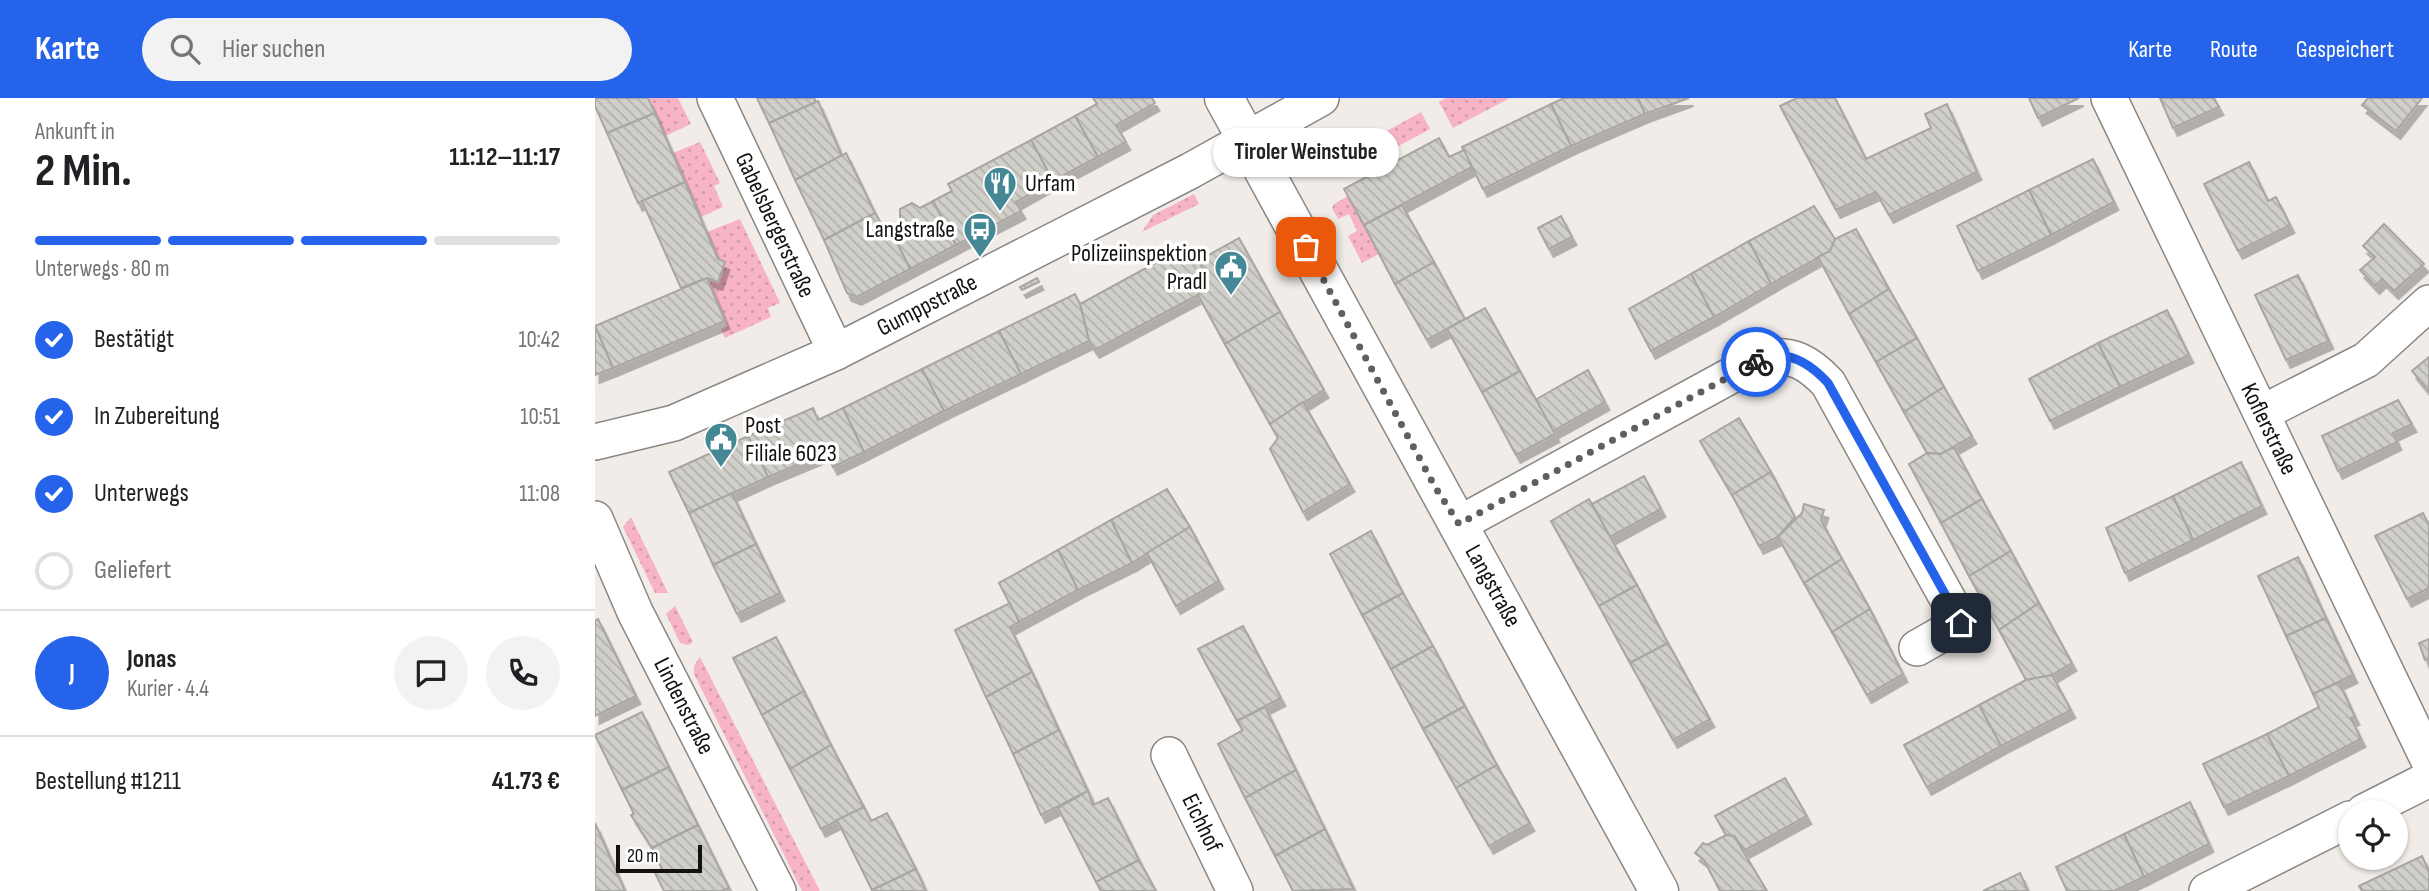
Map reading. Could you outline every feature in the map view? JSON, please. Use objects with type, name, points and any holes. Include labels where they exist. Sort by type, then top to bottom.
[{"type":"street","name":"Gabelsbergerstraße","points":[[715,98],[836,352]]},
{"type":"street","name":"Langstraße","points":[[1224,98],[1659,891]]},
{"type":"street","name":"Gumppstraße","points":[[595,442],[674,423],[836,352],[1170,182],[1321,98]]},
{"type":"street","name":"Koflerstraße","points":[[2109,98],[2429,761]]},
{"type":"street","points":[[2262,413],[2366,360],[2429,303]]},
{"type":"street","points":[[1459,524],[1763,358],[1785,355],[1796,358],[1828,383],[1961,623],[1917,648]]},
{"type":"street","name":"Lindenstraße","points":[[595,519],[635,612],[778,891]]},
{"type":"street","name":"Eichhof","points":[[1169,755],[1235,891]]},
{"type":"street","points":[[2388,800],[2429,779]]},
{"type":"street","points":[[2207,891],[2338,825]]},
{"type":"shaded area","points":[[648,98],[678,98],[691,124],[665,136]]},
{"type":"shaded area","points":[[1446,98],[1510,98],[1453,128],[1439,102]]},
{"type":"shaded area","points":[[1421,112],[1430,129],[1358,168],[1349,152]]},
{"type":"shaded area","points":[[700,142],[720,183],[714,186],[723,207],[701,217],[673,153]]},
{"type":"shaded area","points":[[1194,194],[1199,204],[1142,232],[1153,215]]},
{"type":"shaded area","points":[[1348,196],[1379,254],[1362,263],[1348,236],[1357,231],[1349,214],[1338,219],[1332,208]]},
{"type":"shaded area","points":[[740,219],[780,303],[768,308],[771,317],[725,338],[721,329],[727,326],[707,278],[718,282],[725,263],[718,259],[707,232]]},
{"type":"shaded area","points":[[631,517],[668,593],[655,593],[623,527]]},
{"type":"shaded area","points":[[675,606],[693,642],[689,645],[680,643],[666,614]]},
{"type":"shaded area","points":[[700,657],[820,891],[802,891],[694,674],[694,666]]},
{"type":"building","points":[[595,98],[648,98],[655,113],[607,133],[595,106]]},
{"type":"building","points":[[757,98],[814,98],[816,102],[769,123]]},
{"type":"building","points":[[1093,98],[1152,98],[1155,103],[1116,125],[1126,142],[1098,157],[1075,116],[1097,104]]},
{"type":"building","points":[[1564,98],[1638,98],[1645,114],[1571,146],[1551,104]]},
{"type":"building","points":[[1638,98],[1689,98],[1645,114]]},
{"type":"building","points":[[1797,98],[1835,98],[1866,159],[1931,128],[1925,114],[1947,104],[1977,172],[1889,215],[1876,192],[1836,210],[1780,106]]},
{"type":"building","points":[[2029,98],[2079,98],[2038,118]]},
{"type":"building","points":[[2160,98],[2214,98],[2219,107],[2173,128]]},
{"type":"building","points":[[2368,98],[2422,98],[2396,131],[2362,105]]},
{"type":"building","points":[[818,101],[842,156],[795,180],[769,123]]},
{"type":"building","points":[[1551,104],[1571,146],[1483,189],[1462,147]]},
{"type":"building","points":[[655,113],[685,182],[638,203],[607,133]]},
{"type":"building","points":[[1075,116],[1098,157],[1053,181],[1031,140]]},
{"type":"building","points":[[1439,138],[1449,157],[1464,150],[1472,167],[1364,225],[1344,189]]},
{"type":"building","points":[[1031,140],[1053,181],[1016,202],[1021,211],[956,245],[933,201],[952,191],[948,184]]},
{"type":"building","points":[[846,153],[875,213],[824,240],[795,180]]},
{"type":"building","points":[[2093,159],[2114,202],[2051,235],[2029,190]]},
{"type":"building","points":[[2249,162],[2268,201],[2276,197],[2290,225],[2238,251],[2204,184]]},
{"type":"building","points":[[685,182],[718,259],[725,262],[718,282],[707,278],[681,288],[642,201]]},
{"type":"building","points":[[2029,190],[2051,235],[1978,271],[1957,226]]},
{"type":"building","points":[[933,201],[956,245],[910,269],[889,227],[900,221],[900,209],[912,203],[920,208]]},
{"type":"building","points":[[1402,205],[1434,262],[1395,284],[1364,225]]},
{"type":"building","points":[[1814,206],[1835,239],[1830,251],[1771,284],[1749,241]]},
{"type":"building","points":[[875,213],[885,230],[889,227],[910,269],[857,297],[847,293],[824,240]]},
{"type":"building","points":[[1561,216],[1572,237],[1549,249],[1538,228]]},
{"type":"building","points":[[2384,224],[2424,264],[2394,291],[2382,279],[2375,286],[2360,270],[2375,257],[2363,246]]},
{"type":"building","points":[[1856,229],[1889,289],[1849,314],[1818,257],[1830,251],[1835,239]]},
{"type":"building","points":[[1239,238],[1280,312],[1225,344],[1198,295],[1208,277],[1198,261]]},
{"type":"building","points":[[1749,241],[1771,284],[1714,317],[1691,274]]},
{"type":"building","points":[[1188,245],[1208,277],[1198,295],[1095,350],[1089,341],[1080,304]]},
{"type":"building","points":[[1434,262],[1465,319],[1427,340],[1395,284]]},
{"type":"building","points":[[1691,274],[1714,317],[1651,351],[1629,309]]},
{"type":"building","points":[[2298,275],[2329,341],[2286,360],[2255,295]]},
{"type":"building","points":[[707,278],[725,321],[613,368],[595,326]]},
{"type":"building","points":[[1037,278],[1039,282],[1022,290],[1020,287]]},
{"type":"building","points":[[1889,289],[1917,338],[1876,362],[1849,314]]},
{"type":"building","points":[[1075,294],[1089,341],[1021,374],[999,331]]},
{"type":"building","points":[[1485,308],[1520,371],[1482,392],[1447,329]]},
{"type":"building","points":[[2167,310],[2189,355],[2120,387],[2098,343]]},
{"type":"building","points":[[1280,312],[1324,390],[1270,424],[1225,344]]},
{"type":"building","points":[[595,326],[613,368],[595,375]]},
{"type":"building","points":[[999,331],[1021,374],[944,411],[922,369]]},
{"type":"building","points":[[1917,338],[1944,387],[1904,412],[1876,362]]},
{"type":"building","points":[[2098,343],[2120,387],[2050,421],[2029,379]]},
{"type":"building","points":[[2429,357],[2429,392],[2412,371]]},
{"type":"building","points":[[922,369],[944,411],[864,452],[843,408]]},
{"type":"building","points":[[1588,370],[1605,402],[1553,431],[1535,400]]},
{"type":"building","points":[[1520,371],[1555,434],[1516,455],[1482,392]]},
{"type":"building","points":[[1944,387],[1972,436],[1941,454],[1927,453],[1904,412]]},
{"type":"building","points":[[2398,400],[2412,424],[2393,433],[2397,442],[2338,471],[2322,436]]},
{"type":"building","points":[[1303,402],[1350,484],[1303,512],[1270,449],[1278,438],[1270,424]]},
{"type":"building","points":[[813,408],[818,420],[843,408],[864,452],[833,467],[826,453],[768,477],[748,436]]},
{"type":"building","points":[[1739,418],[1771,472],[1732,495],[1700,441]]},
{"type":"building","points":[[748,436],[768,477],[689,513],[669,472]]},
{"type":"building","points":[[1954,447],[1982,499],[1941,523],[1909,464],[1927,453],[1941,454]]},
{"type":"building","points":[[2241,462],[2262,506],[2193,540],[2173,496]]},
{"type":"building","points":[[1771,472],[1795,517],[1778,537],[1759,546],[1732,495]]},
{"type":"building","points":[[1644,476],[1661,509],[1610,537],[1592,504]]},
{"type":"building","points":[[1167,489],[1190,527],[1132,563],[1111,520]]},
{"type":"building","points":[[732,493],[756,544],[713,565],[689,513]]},
{"type":"building","points":[[2173,496],[2193,540],[2125,573],[2106,528]]},
{"type":"building","points":[[1589,499],[1637,585],[1599,606],[1551,521]]},
{"type":"building","points":[[1982,499],[2011,551],[1969,576],[1941,523]]},
{"type":"building","points":[[1804,504],[1824,510],[1821,520],[1842,559],[1804,583],[1778,537],[1802,513]]},
{"type":"building","points":[[2423,513],[2429,525],[2429,588],[2407,599],[2375,536]]},
{"type":"building","points":[[1111,520],[1132,563],[1078,590],[1058,550]]},
{"type":"building","points":[[1190,527],[1219,581],[1176,606],[1147,553]]},
{"type":"building","points":[[1371,531],[1403,593],[1362,615],[1330,554]]},
{"type":"building","points":[[756,544],[780,593],[737,614],[713,565]]},
{"type":"building","points":[[1058,550],[1078,590],[1019,622],[999,583]]},
{"type":"building","points":[[2011,551],[2039,603],[1999,630],[1969,576]]},
{"type":"building","points":[[2298,557],[2326,618],[2286,636],[2258,576]]},
{"type":"building","points":[[1842,559],[1870,609],[1832,632],[1804,583]]},
{"type":"building","points":[[1637,585],[1668,643],[1630,663],[1599,606]]},
{"type":"building","points":[[1403,593],[1433,646],[1391,669],[1362,615]]},
{"type":"building","points":[[1010,603],[1019,622],[1010,627],[1032,672],[986,697],[955,630]]},
{"type":"building","points":[[2039,603],[2072,663],[2052,675],[2026,680],[1999,630]]},
{"type":"building","points":[[1870,609],[1903,674],[1867,695],[1832,632]]},
{"type":"building","points":[[2326,618],[2353,675],[2313,694],[2286,636]]},
{"type":"building","points":[[598,619],[636,696],[595,716],[595,621]]},
{"type":"building","points":[[1243,626],[1281,698],[1237,721],[1198,649]]},
{"type":"building","points":[[776,637],[804,691],[762,715],[733,658]]},
{"type":"building","points":[[2429,639],[2429,658],[2425,660],[2419,643]]},
{"type":"building","points":[[1668,643],[1710,719],[1673,740],[1630,663]]},
{"type":"building","points":[[1433,646],[1465,706],[1423,729],[1391,669]]},
{"type":"building","points":[[1032,672],[1059,730],[1013,754],[986,697]]},
{"type":"building","points":[[2052,675],[2071,710],[2001,746],[1979,705],[2026,680]]},
{"type":"building","points":[[2339,682],[2355,717],[2351,718],[2361,739],[2289,776],[2267,734],[2319,707],[2313,694]]},
{"type":"building","points":[[804,691],[831,745],[790,769],[762,715]]},
{"type":"building","points":[[1979,705],[2001,746],[1927,787],[1904,745]]},
{"type":"building","points":[[1465,706],[1497,765],[1456,788],[1423,729]]},
{"type":"building","points":[[1265,707],[1296,770],[1245,798],[1218,744],[1243,730],[1237,721]]},
{"type":"building","points":[[642,712],[669,767],[622,790],[595,735]]},
{"type":"building","points":[[1059,730],[1088,791],[1041,815],[1013,754]]},
{"type":"building","points":[[2267,734],[2289,776],[2224,807],[2203,764]]},
{"type":"building","points":[[831,745],[864,807],[821,829],[790,769]]},
{"type":"building","points":[[1497,765],[1530,823],[1489,846],[1456,788]]},
{"type":"building","points":[[669,767],[698,825],[652,848],[631,815],[634,814],[622,790]]},
{"type":"building","points":[[1296,770],[1325,829],[1275,856],[1245,798]]},
{"type":"building","points":[[1785,778],[1807,816],[1745,850],[1734,836],[1726,835],[1715,816]]},
{"type":"building","points":[[1088,791],[1093,805],[1108,798],[1139,860],[1096,882],[1058,808]]},
{"type":"building","points":[[2190,802],[2209,844],[2144,877],[2124,834]]},
{"type":"building","points":[[864,807],[871,821],[887,813],[916,869],[872,890],[837,820]]},
{"type":"building","points":[[595,823],[625,891],[595,891]]},
{"type":"building","points":[[698,825],[729,888],[722,891],[664,891],[655,873],[662,869],[652,848]]},
{"type":"building","points":[[1325,829],[1354,889],[1293,891],[1275,856]]},
{"type":"building","points":[[2124,834],[2144,877],[2114,891],[2067,891],[2056,867]]},
{"type":"building","points":[[1726,835],[1734,836],[1767,891],[1720,891],[1704,860],[1695,853],[1703,843],[1707,845]]},
{"type":"building","points":[[2422,856],[2429,871],[2429,891],[2362,891],[2359,886],[2393,870],[2408,870],[2408,863]]},
{"type":"building","points":[[1139,860],[1156,891],[1101,891],[1096,882]]},
{"type":"building","points":[[916,869],[926,891],[872,891],[872,890]]},
{"type":"building","points":[[2020,873],[2028,891],[1983,891]]},
{"type":"way so far","points":[[1306,247],[1435,487],[1459,524],[1756,362]]},
{"type":"place","name":"Urfam","points":[[1000,213]]},
{"type":"place","name":"Tiroler Weinstube","points":[[1306,247]]},
{"type":"place","name":"Langstraße","points":[[980,259]]},
{"type":"place","name":"Polizeiinspektion Pradl","points":[[1231,297]]},
{"type":"place","name":"Post Filiale 6023","points":[[721,469]]},
{"type":"route","points":[[1756,362],[1774,356],[1796,358],[1818,372],[1828,383],[1961,623]]}]
